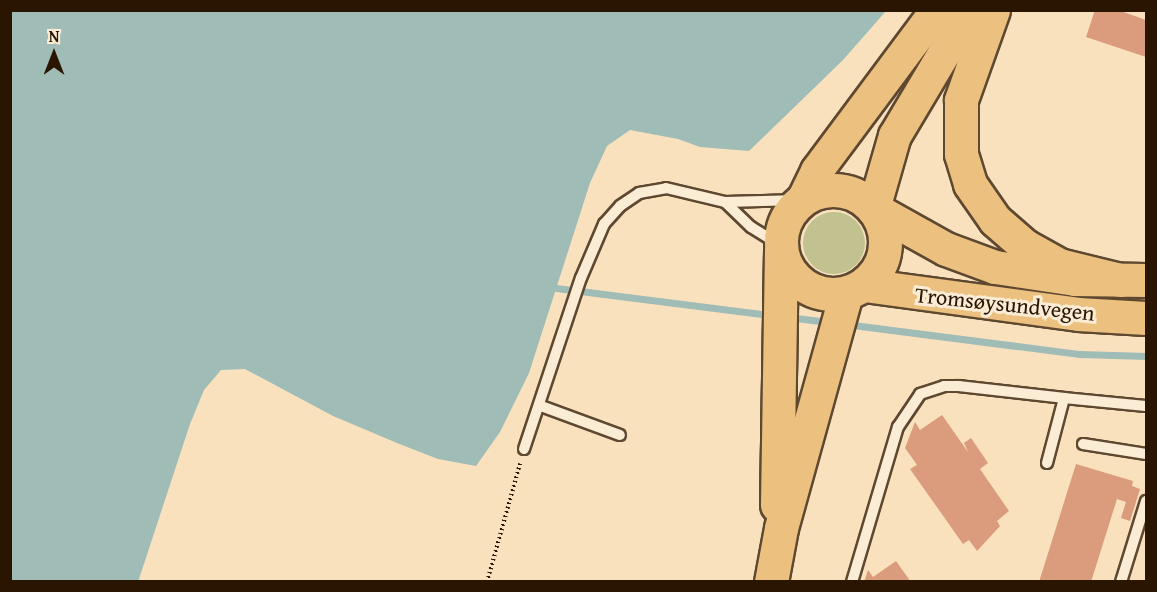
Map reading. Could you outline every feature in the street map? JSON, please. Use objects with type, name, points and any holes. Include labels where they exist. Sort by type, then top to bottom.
[{"type":"highway","points":[[993,10],[960,109],[961,154],[970,184],[995,220],[1025,246],[1059,265],[1133,280]]},
{"type":"highway","points":[[771,582],[781,528],[855,289],[877,270],[885,252],[885,233],[874,209],[859,196],[840,190],[820,192],[803,200],[786,220],[781,246],[776,480],[781,528]]},
{"type":"highway","name":"Tromsøysundvegen","points":[[874,209],[960,256],[1008,270],[1066,295],[1146,318]]},
{"type":"highway","points":[[781,246],[789,270],[802,284],[820,293],[855,289]]},
{"type":"highway","name":"Tromsøysundvegen","points":[[855,289],[1066,295],[1133,280]]},
{"type":"main road","points":[[803,200],[817,171],[938,10]]},
{"type":"main road","points":[[874,209],[895,136],[970,10]]},
{"type":"lane","points":[[524,449],[542,406],[581,278],[610,215],[626,200],[656,189],[674,189],[724,202],[803,200]]},
{"type":"lane","points":[[724,202],[751,227],[781,246]]},
{"type":"lane","points":[[852,582],[898,427],[920,394],[945,386],[959,386],[1146,406]]},
{"type":"lane","points":[[1047,463],[1064,398]]},
{"type":"lane","points":[[542,406],[620,435]]},
{"type":"lane","points":[[1083,444],[1146,454]]},
{"type":"lane","points":[[1121,582],[1146,501]]},
{"type":"path","points":[[488,582],[524,449]]},
{"type":"green space","points":[[834,212],[856,221],[865,243],[856,265],[834,274],[812,265],[803,243],[812,221]]},
{"type":"water","points":[[10,11],[886,11],[843,60],[749,151],[700,147],[678,139],[630,130],[607,146],[590,183],[529,373],[500,432],[476,466],[438,459],[397,443],[333,416],[245,369],[221,370],[204,390],[190,424],[138,582],[11,581]]},
{"type":"building","points":[[1095,10],[1118,10],[1146,20],[1146,57],[1086,37]]},
{"type":"building","points":[[942,415],[968,452],[964,443],[971,438],[988,463],[980,469],[1009,511],[997,521],[1000,526],[977,551],[969,540],[963,544],[910,469],[917,465],[905,448],[915,422],[920,430]]},
{"type":"building","points":[[1076,464],[1133,481],[1132,486],[1140,489],[1130,521],[1121,518],[1126,502],[1117,499],[1091,582],[1039,582]]},
{"type":"building","points":[[896,561],[911,582],[864,582],[868,570],[873,577]]},
{"type":"waterway","points":[[556,288],[771,315]]},
{"type":"waterway","points":[[788,317],[828,322]]},
{"type":"waterway","points":[[845,324],[1080,354],[1146,356]]}]
